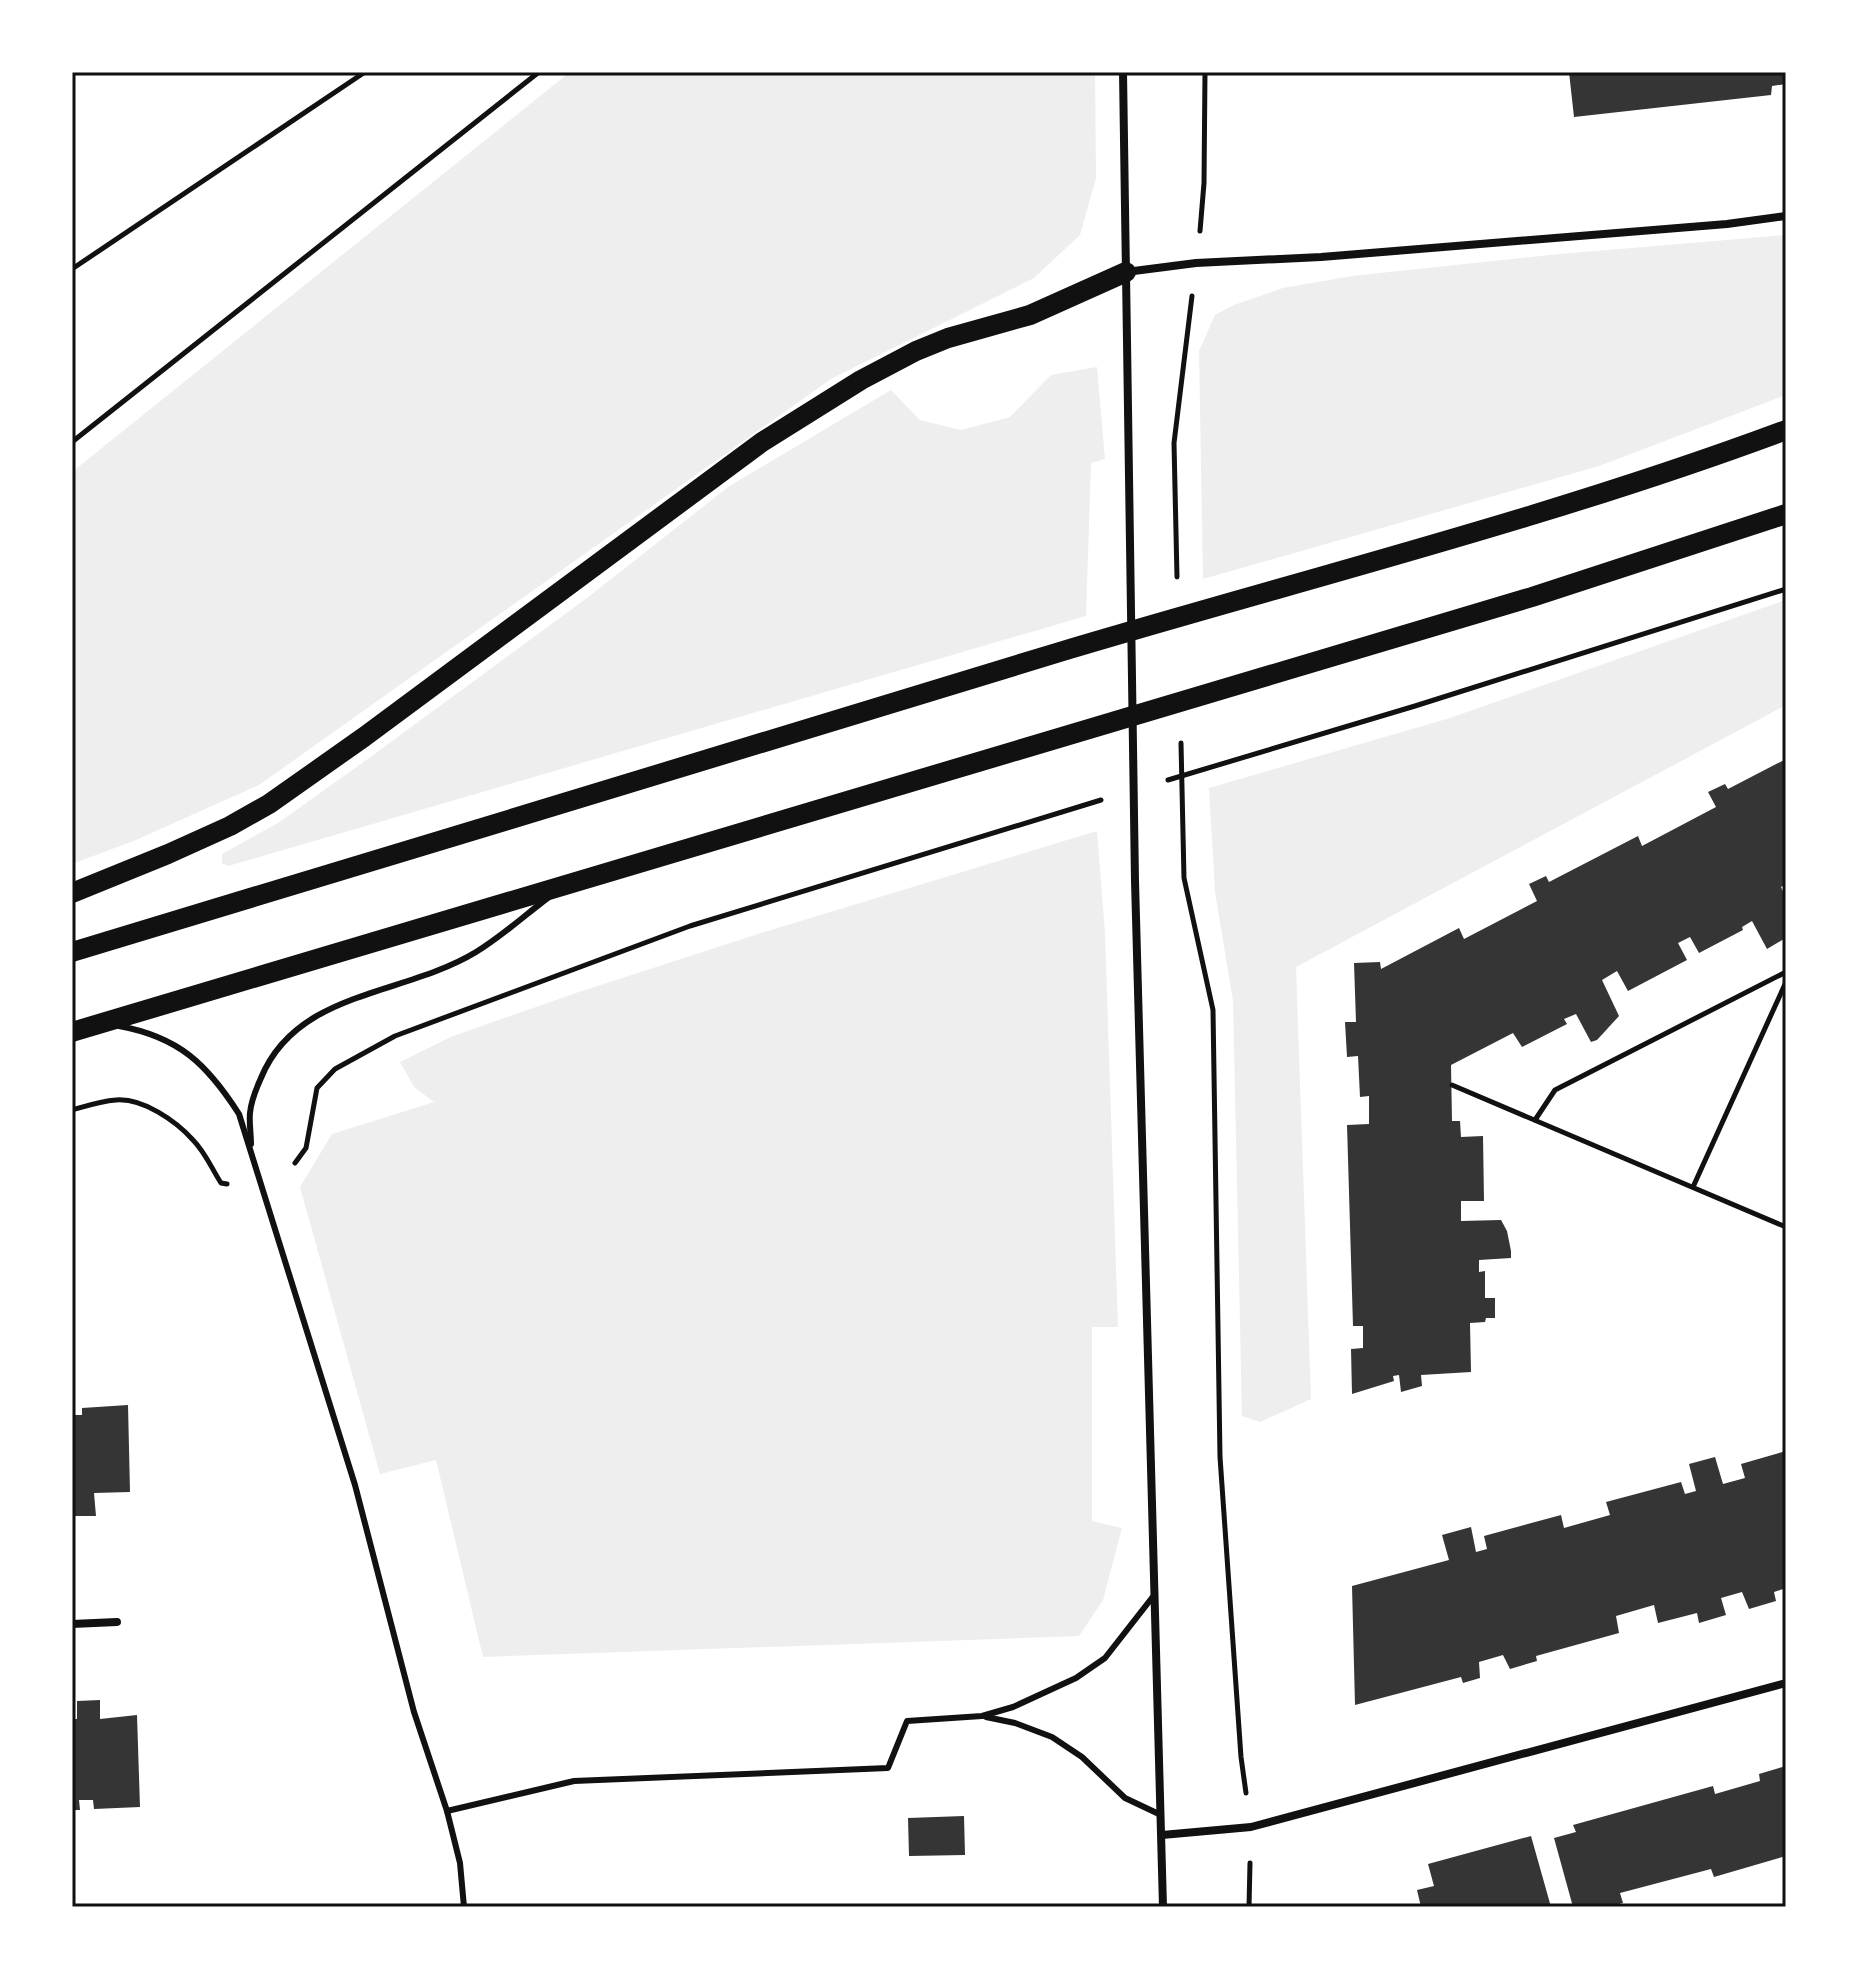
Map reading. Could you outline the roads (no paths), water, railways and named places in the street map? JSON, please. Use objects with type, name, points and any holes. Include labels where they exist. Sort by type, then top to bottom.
[{"type":"main road","points":[[72,893],[230,826],[269,804],[762,442],[861,380],[916,351],[948,338],[1030,315],[1126,272]]},
{"type":"main road","points":[[72,952],[1065,651],[1518,519],[1786,430]]},
{"type":"main road","points":[[72,1032],[1532,597],[1786,514]]},
{"type":"street","points":[[1123,72],[1135,881],[1163,1907]]},
{"type":"street","points":[[1126,272],[1196,263],[1337,256],[1727,224],[1786,216]]},
{"type":"street","points":[[72,1624],[117,1622]]},
{"type":"street","points":[[1162,1835],[1251,1827],[1786,1683]]},
{"type":"lane","points":[[252,1151],[250,1112],[255,1090],[269,1057],[294,1031],[326,1009],[430,973],[475,953],[566,886]]},
{"type":"lane","points":[[97,1025],[121,1026],[150,1033],[186,1052],[211,1073],[239,1114],[355,1485],[414,1712],[447,1811],[460,1863],[464,1907]]},
{"type":"lane","points":[[447,1811],[574,1781],[888,1768],[907,1721],[982,1716],[1013,1707],[1076,1678],[1105,1658],[1156,1593]]},
{"type":"lane","points":[[982,1716],[1015,1723],[1052,1737],[1082,1757],[1125,1798],[1161,1815]]}]
